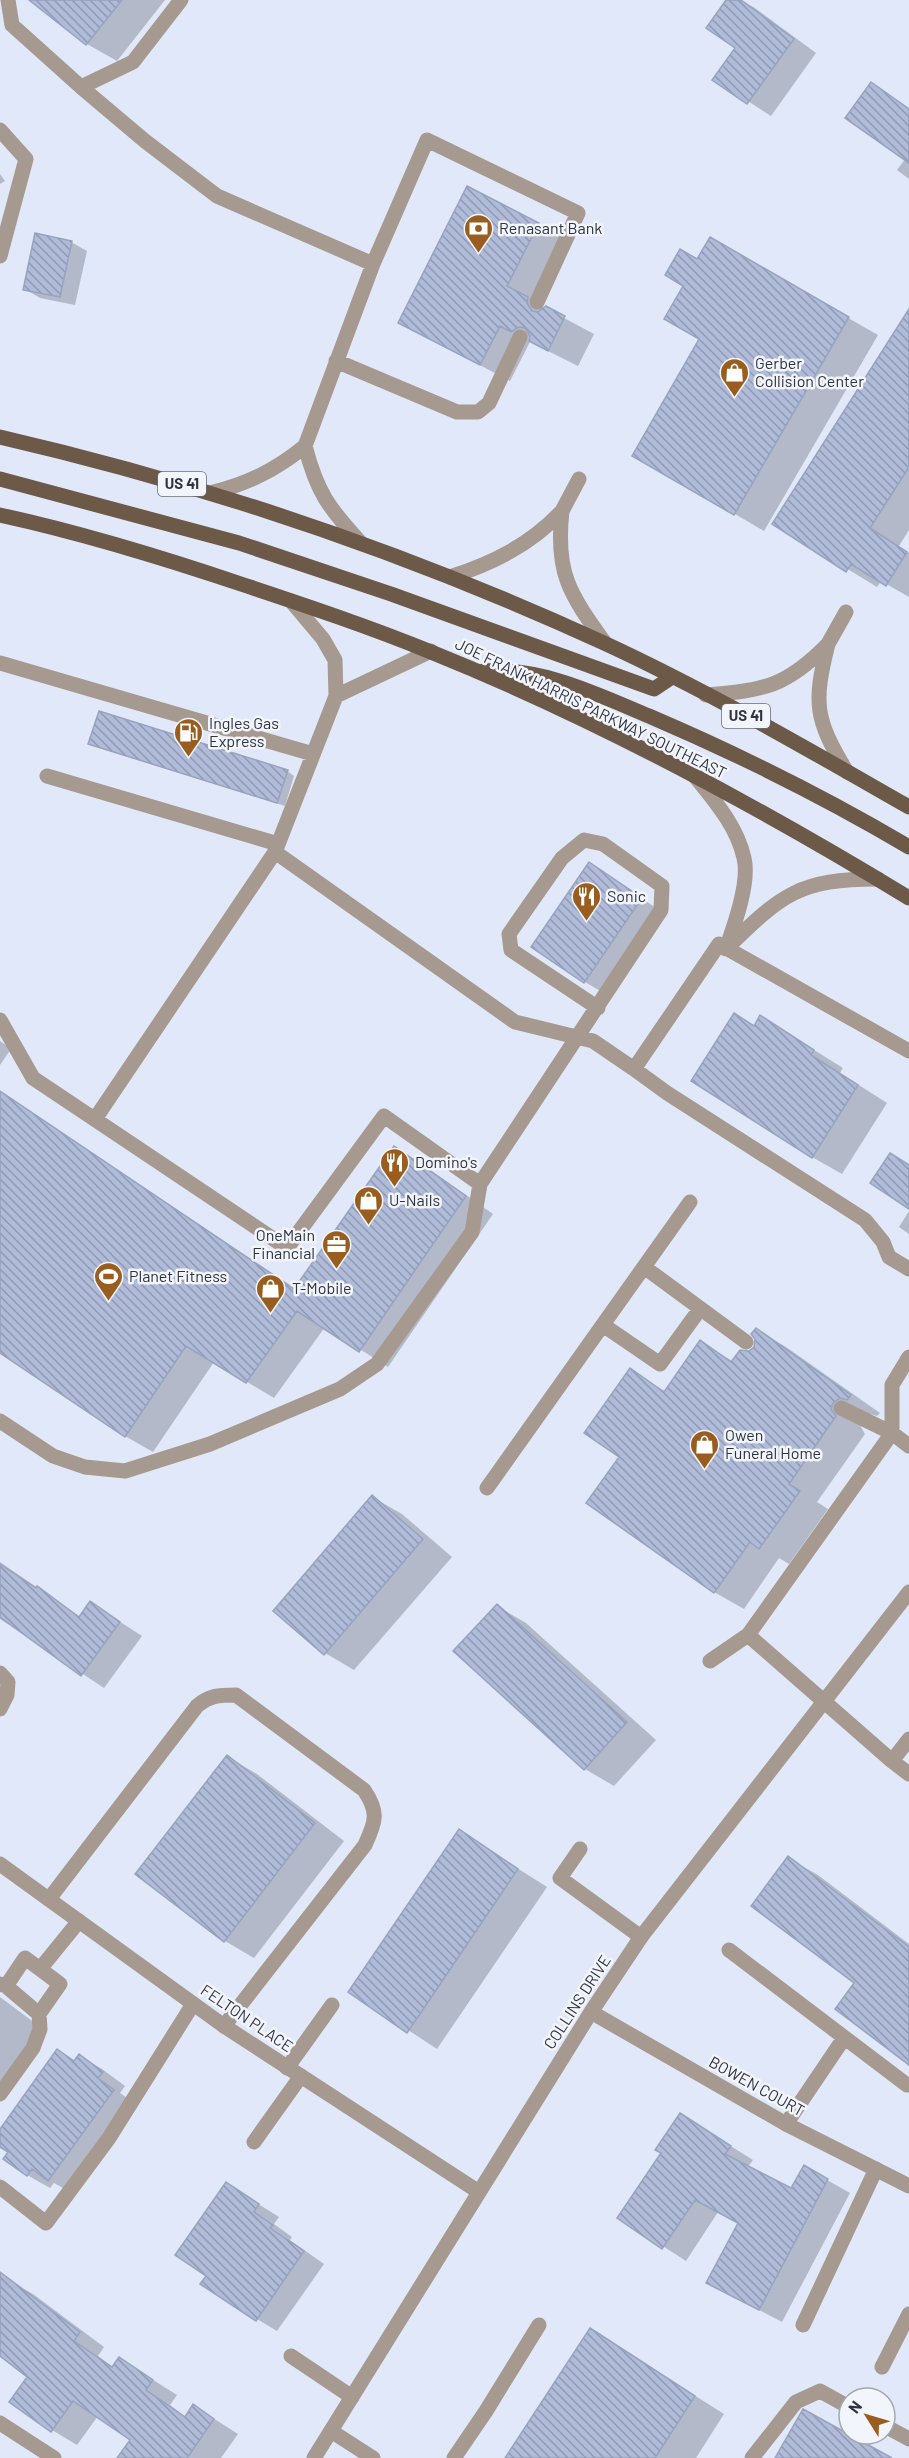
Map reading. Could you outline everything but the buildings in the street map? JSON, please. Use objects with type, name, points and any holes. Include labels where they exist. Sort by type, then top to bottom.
[{"type":"main road","name":"US 41","points":[[0,437],[87,457],[210,493],[360,542],[450,577],[605,644],[672,677],[909,807]]},
{"type":"main road","points":[[0,480],[238,543],[391,594],[654,689],[672,677]]},
{"type":"main road","name":"JOE FRANK HARRIS PARKWAY SOUTHEAST","points":[[0,515],[149,555],[291,601],[431,651],[694,774],[909,898]]},
{"type":"main road","points":[[477,671],[523,672],[558,680],[604,698],[731,752],[805,787],[909,847]]},
{"type":"street","points":[[8,0],[12,25],[145,141],[217,196],[373,264]]},
{"type":"street","points":[[81,87],[133,62],[182,0]]},
{"type":"street","points":[[0,130],[26,159],[0,256]]},
{"type":"street","points":[[210,493],[239,486],[262,476],[286,462],[305,446],[373,264],[427,140],[578,213],[537,302]]},
{"type":"street","points":[[336,361],[457,412],[478,412],[489,403],[520,337]]},
{"type":"street","points":[[305,446],[314,478],[324,498],[336,516],[360,542]]},
{"type":"street","points":[[450,577],[486,565],[517,549],[546,529],[561,511],[579,479]]},
{"type":"street","points":[[561,511],[560,560],[568,585],[605,644]]},
{"type":"street","points":[[0,525],[21,520]]},
{"type":"street","points":[[95,1119],[276,848],[336,696],[335,660],[323,639],[291,601]]},
{"type":"street","points":[[846,612],[828,644],[818,688],[819,716],[831,745],[847,772]]},
{"type":"street","points":[[706,695],[752,691],[776,685],[796,674],[828,644]]},
{"type":"street","points":[[336,696],[431,651]]},
{"type":"street","points":[[0,663],[313,754]]},
{"type":"street","points":[[694,774],[729,819],[745,859],[741,903],[726,949]]},
{"type":"street","points":[[48,776],[276,848],[515,1022],[593,1041],[667,1093],[865,1220],[884,1242],[889,1257],[909,1269]]},
{"type":"street","points":[[0,1421],[53,1456],[85,1467],[124,1471],[210,1444],[340,1389],[377,1364],[472,1232],[480,1184],[579,1037],[598,1008],[661,910],[662,886],[603,844],[584,840],[562,858],[509,934],[511,950],[598,1008]]},
{"type":"street","points":[[726,949],[764,911],[787,895],[808,886],[841,879],[878,879]]},
{"type":"street","points":[[634,1069],[719,944],[909,1051]]},
{"type":"street","points":[[0,1020],[33,1078],[287,1248],[384,1116],[480,1184]]},
{"type":"street","points":[[487,1488],[690,1202]]},
{"type":"street","points":[[644,1267],[746,1342]]},
{"type":"street","points":[[603,1325],[660,1364],[700,1309]]},
{"type":"street","points":[[710,1661],[748,1635],[892,1433],[892,1385],[909,1358]]},
{"type":"street","points":[[842,1408],[892,1433],[909,1446]]},
{"type":"street","name":"COLLINS DRIVE","points":[[314,2458],[640,1937],[909,1592]]},
{"type":"street","points":[[748,1635],[909,1774]]},
{"type":"street","points":[[0,1673],[8,1682],[7,1695],[0,1709]]},
{"type":"street","points":[[49,1899],[197,1706],[206,1698],[216,1695],[236,1695],[364,1790],[374,1805],[374,1826],[365,1845],[224,2026]]},
{"type":"street","points":[[892,1761],[909,1739]]},
{"type":"street","points":[[580,1849],[560,1878],[640,1937]]},
{"type":"street","name":"FELTON PLACE","points":[[0,1864],[224,2026],[480,2192]]},
{"type":"street","points":[[40,1969],[79,1921]]},
{"type":"street","points":[[729,1950],[907,2085]]},
{"type":"street","points":[[0,2094],[33,2048],[40,2029],[39,2014],[60,1984],[25,1958],[3,1985],[39,2014]]},
{"type":"street","points":[[0,2187],[46,2223],[109,2138],[193,2004]]},
{"type":"street","points":[[254,2142],[332,2005]]},
{"type":"street","name":"BOWEN COURT","points":[[591,2012],[786,2124],[909,2186]]},
{"type":"street","points":[[786,2124],[844,2038]]},
{"type":"street","points":[[803,2325],[876,2169]]},
{"type":"street","points":[[882,2367],[909,2314]]},
{"type":"street","points":[[454,2458],[539,2325]]},
{"type":"street","points":[[291,2356],[352,2397]]},
{"type":"street","points":[[752,2458],[796,2402],[820,2391],[837,2400]]},
{"type":"street","points":[[0,2423],[54,2458]]},
{"type":"street","points":[[331,2431],[373,2458]]},
{"type":"place","name":"Renasant Bank","points":[[478,254]]},
{"type":"place","name":"Gerber Collision Center","points":[[734,398]]},
{"type":"place","name":"Ingles Gas Express","points":[[188,758]]},
{"type":"place","name":"Sonic","points":[[586,922]]},
{"type":"place","name":"Domino's","points":[[394,1188]]},
{"type":"place","name":"U-Nails","points":[[368,1226]]},
{"type":"place","name":"OneMain Financial","points":[[336,1270]]},
{"type":"place","name":"Planet Fitness","points":[[108,1302]]},
{"type":"place","name":"T-Mobile","points":[[271,1314]]},
{"type":"place","name":"Owen Funeral Home","points":[[704,1470]]}]
